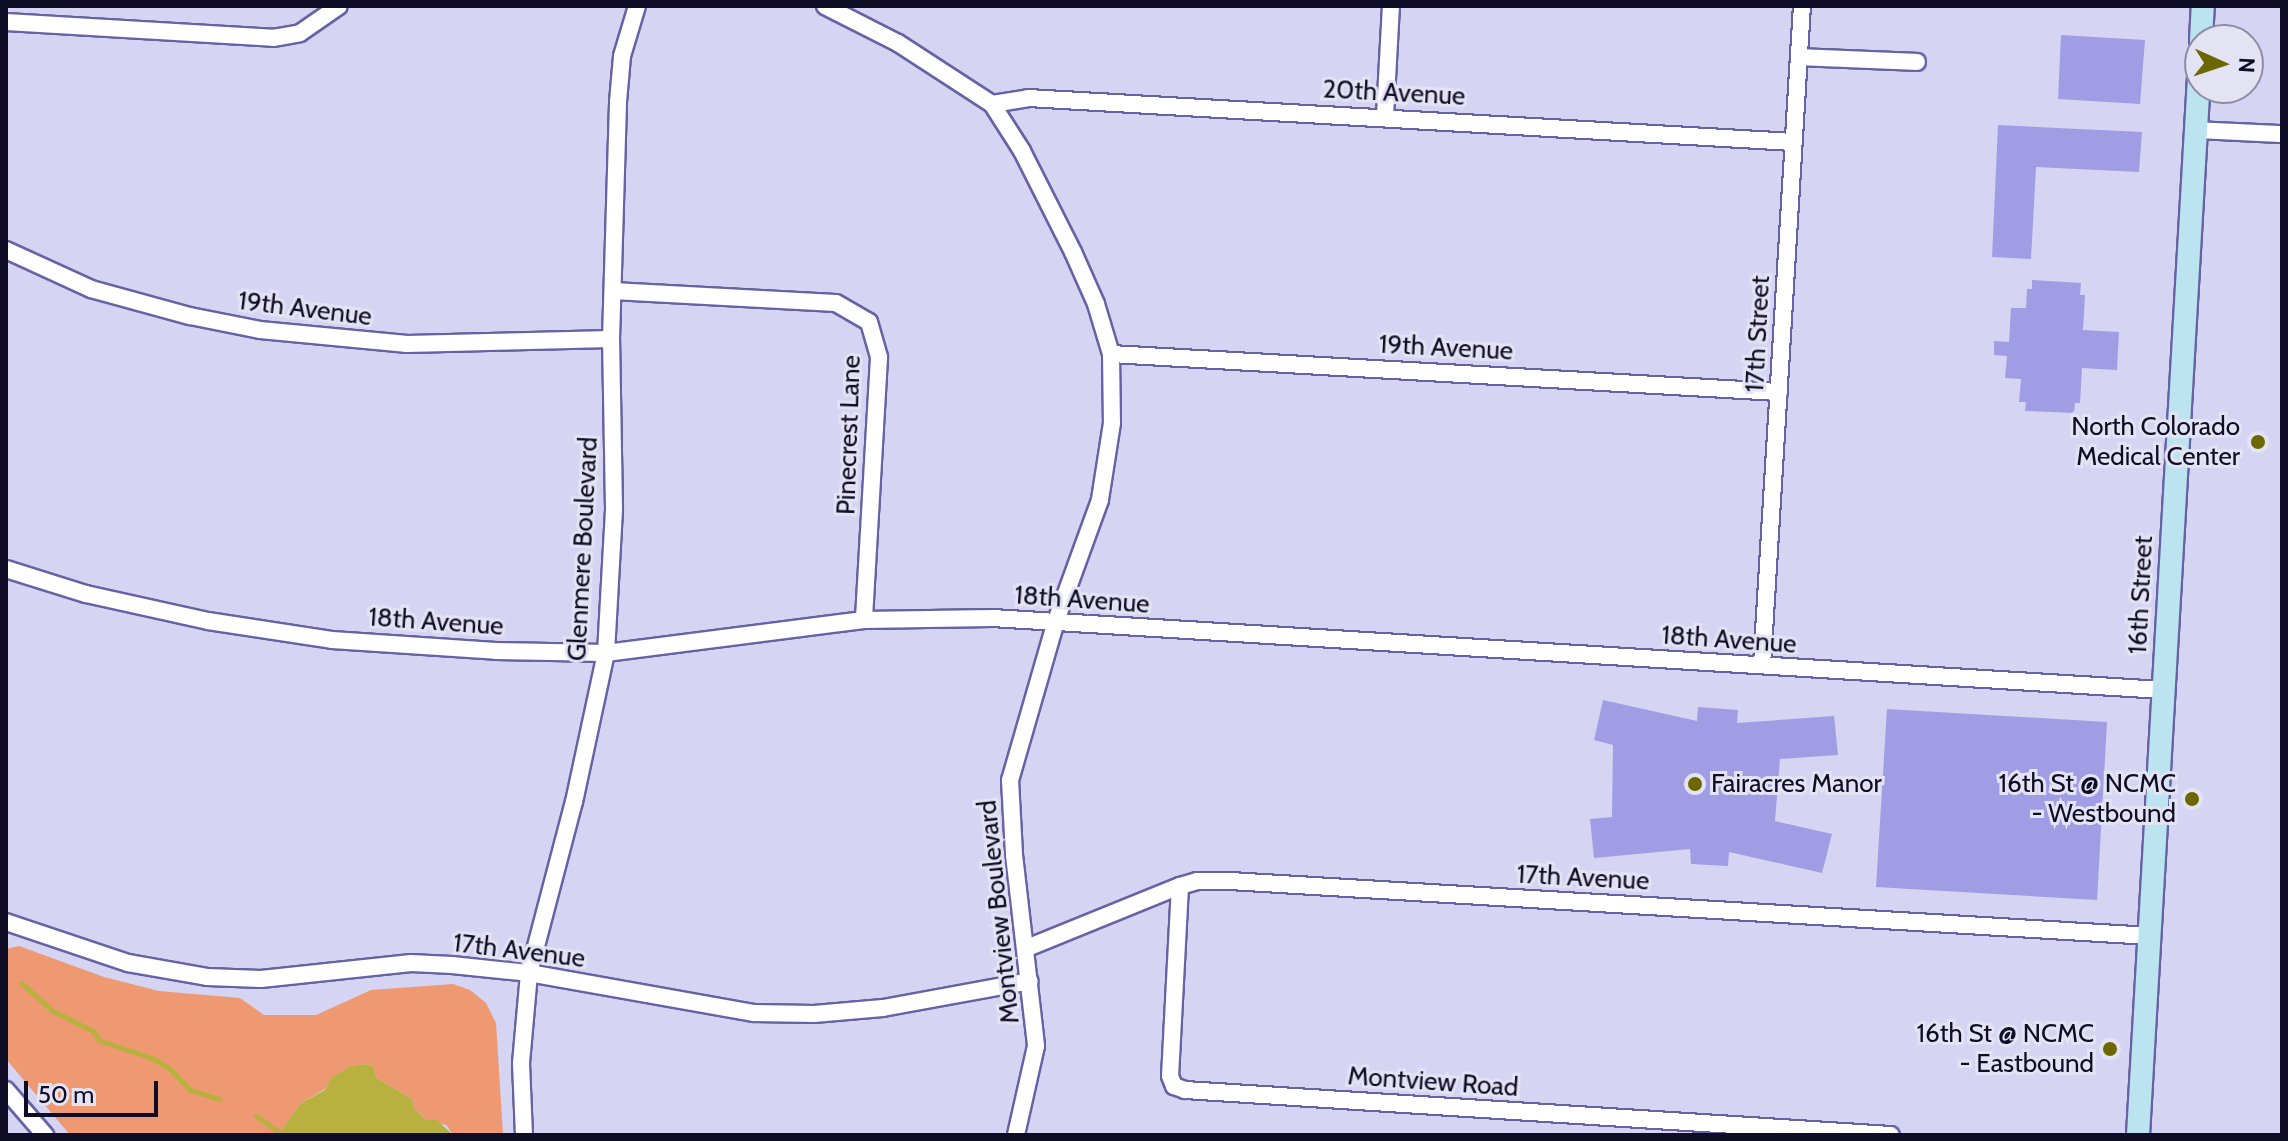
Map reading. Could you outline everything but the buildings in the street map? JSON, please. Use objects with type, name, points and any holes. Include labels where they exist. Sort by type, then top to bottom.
[{"type":"main road","name":"16th Street","points":[[2138,1135],[2197,104]]},
{"type":"street","points":[[6,22],[273,38],[300,33],[318,24],[339,6]]},
{"type":"street","name":"Glenmere Boulevard","points":[[524,1135],[521,1063],[529,973],[574,802],[606,653],[614,508],[611,339],[619,75],[637,6]]},
{"type":"street","name":"Montview Boulevard","points":[[825,6],[898,43],[992,104],[1022,151],[1073,252],[1096,304],[1111,354],[1112,423],[1107,464],[1081,559],[1056,621],[1013,768],[1009,795],[1036,1046],[1016,1135]]},
{"type":"street","points":[[1385,116],[1391,6]]},
{"type":"street","name":"17th Street","points":[[1762,665],[1802,6]]},
{"type":"street","points":[[1799,57],[1917,62]]},
{"type":"street","name":"20th Avenue","points":[[992,104],[1028,98],[1385,116],[1793,142]]},
{"type":"street","points":[[2196,130],[2282,134]]},
{"type":"street","name":"19th Avenue","points":[[6,250],[91,289],[178,313],[260,330],[407,344],[611,339]]},
{"type":"street","name":"Pinecrest Lane","points":[[613,291],[836,303],[869,322],[879,358],[864,620]]},
{"type":"street","name":"19th Avenue","points":[[1111,354],[1779,392]]},
{"type":"street","name":"18th Avenue","points":[[6,569],[86,594],[208,621],[332,640],[496,651],[606,653],[864,620],[992,618],[2164,690]]},
{"type":"street","name":"17th Avenue","points":[[1027,948],[1197,881],[2149,936]]},
{"type":"street","name":"Montview Road","points":[[1180,886],[1170,1076],[1174,1086],[1185,1090],[1891,1135]]},
{"type":"street","name":"17th Avenue","points":[[6,922],[128,963],[207,977],[261,979],[411,963],[529,973],[754,1013],[814,1014],[883,1008],[1030,981]]},
{"type":"street","points":[[6,1090],[45,1135]]},
{"type":"shaded area","points":[[19,946],[104,977],[159,991],[240,998],[264,1015],[316,1015],[371,990],[453,984],[470,990],[486,1003],[496,1023],[503,1135],[453,1135],[446,1125],[426,1120],[414,1108],[412,1099],[377,1078],[373,1066],[365,1064],[351,1066],[332,1078],[325,1089],[301,1103],[278,1135],[70,1135],[6,1059],[6,949]]},
{"type":"shaded area","points":[[351,1066],[373,1066],[377,1078],[412,1099],[414,1108],[426,1120],[437,1120],[453,1135],[278,1135],[301,1103],[325,1090],[331,1078]]},
{"type":"waterway","points":[[21,983],[53,1011],[93,1031],[99,1040],[152,1058],[170,1069],[190,1090],[220,1099]]},
{"type":"waterway","points":[[256,1116],[279,1132]]},
{"type":"place","name":"North Colorado Medical Center","points":[[2258,442]]},
{"type":"place","name":"Fairacres Manor","points":[[1695,784]]},
{"type":"place","name":"16th St @ NCMC - Westbound","points":[[2192,799]]},
{"type":"place","name":"16th St @ NCMC - Eastbound","points":[[2110,1049]]}]
